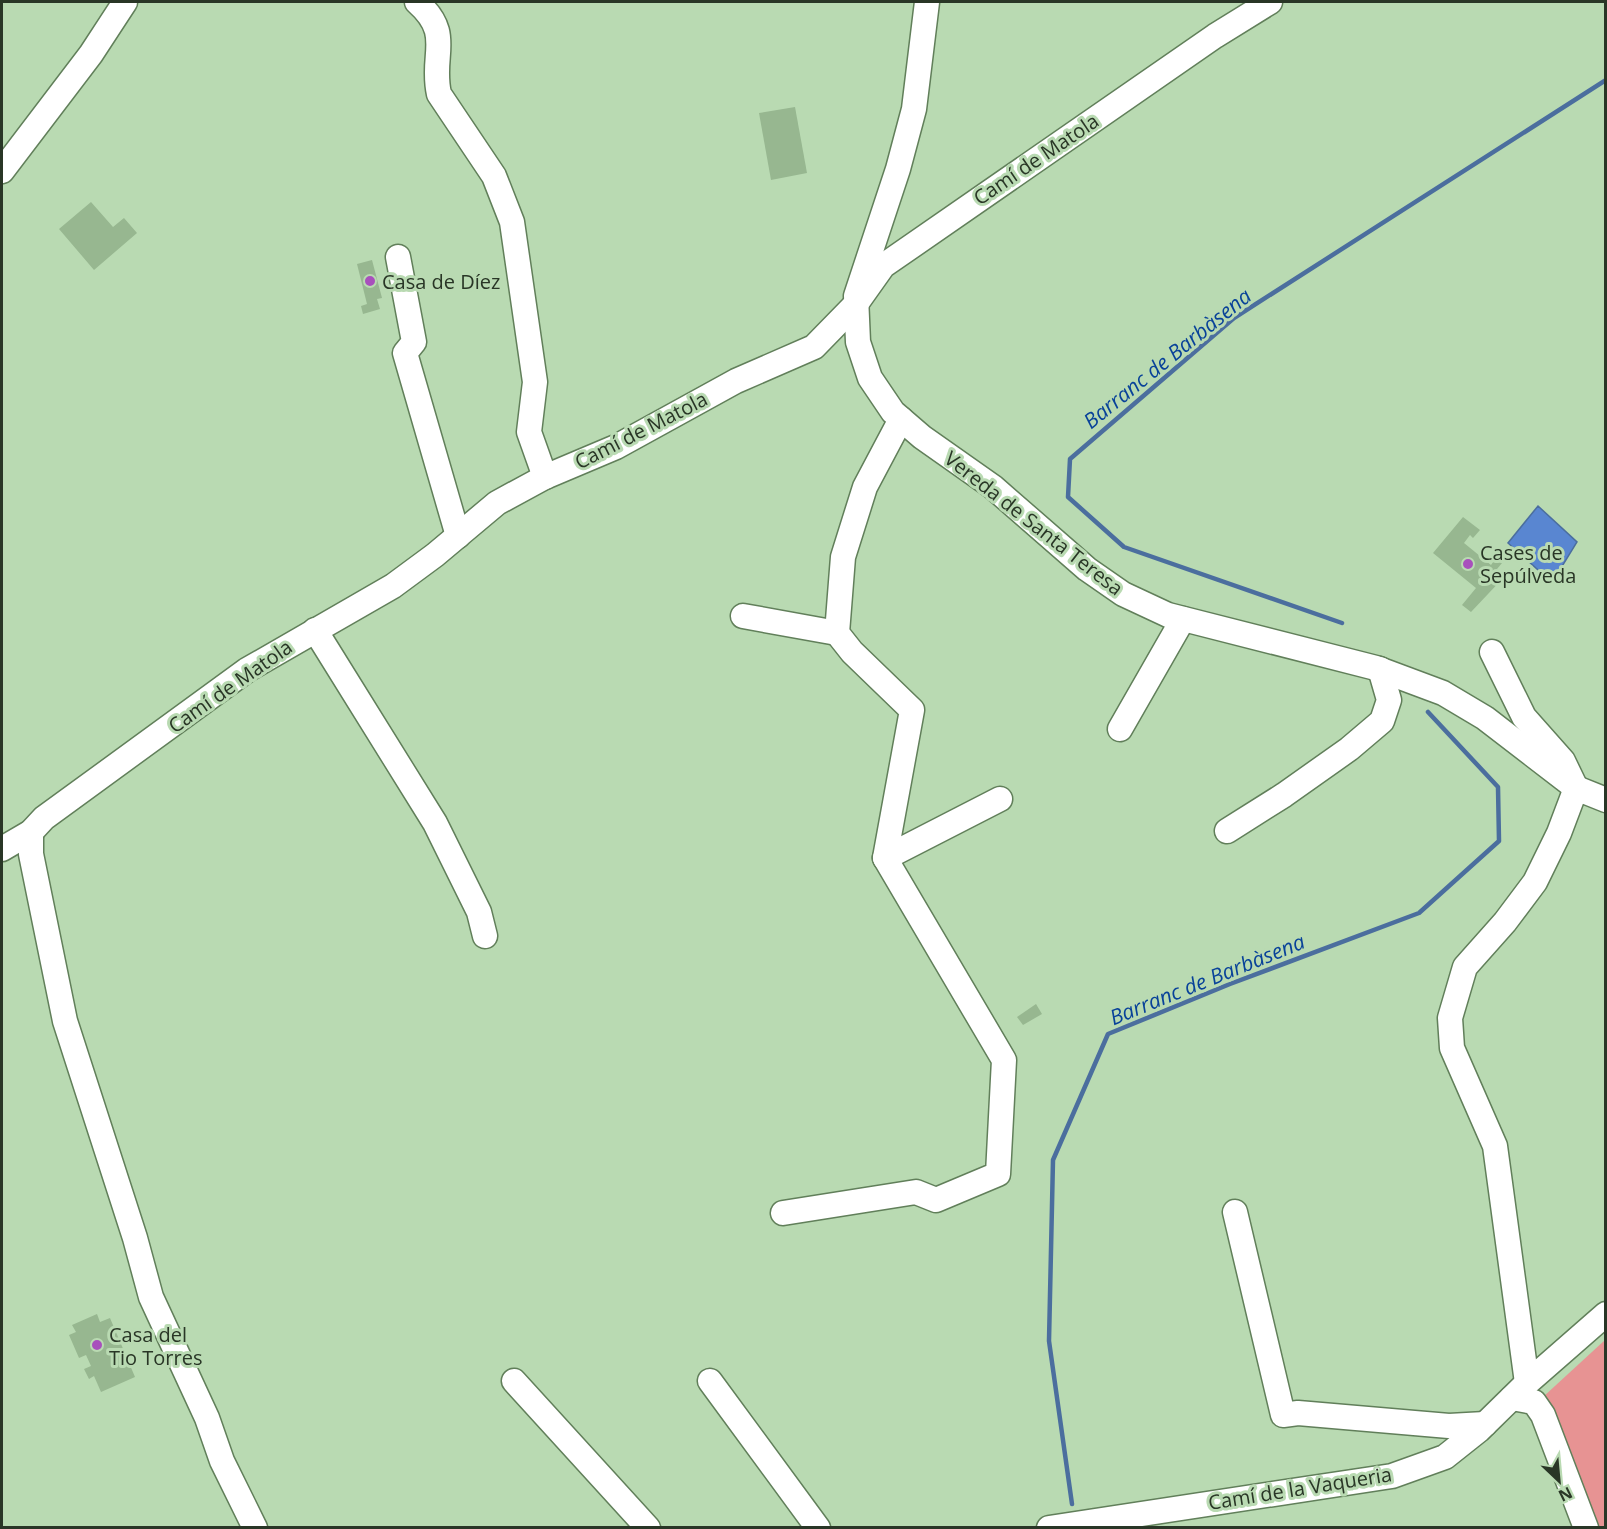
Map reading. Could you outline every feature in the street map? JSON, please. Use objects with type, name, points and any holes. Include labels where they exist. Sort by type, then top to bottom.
[{"type":"street","points":[[2,171],[91,54],[125,2]]},
{"type":"street","points":[[417,2],[433,16],[440,42],[436,80],[439,94],[494,176],[512,222],[535,382],[530,432],[545,477]]},
{"type":"street","name":"Vereda de Santa Teresa","points":[[927,2],[914,109],[856,304],[858,342],[870,378],[893,412],[993,487],[1088,569],[1123,594],[1168,615],[1380,669],[1443,693],[1485,718],[1575,788],[1605,800]]},
{"type":"street","name":"Camí de Matola","points":[[2,849],[31,832],[44,818],[247,670],[393,586],[497,503],[545,477],[616,447],[736,381],[814,347],[856,304],[883,266],[1215,36],[1270,2]]},
{"type":"street","points":[[398,257],[414,342],[405,353],[458,536]]},
{"type":"street","points":[[837,633],[843,557],[865,487],[901,419]]},
{"type":"street","points":[[743,616],[837,633],[852,652],[912,710],[885,858],[1004,1060],[998,1174],[936,1200],[916,1192],[783,1213]]},
{"type":"street","points":[[1120,729],[1183,619]]},
{"type":"street","points":[[315,630],[435,823],[479,912],[485,936]]},
{"type":"street","points":[[1492,652],[1524,717],[1563,761],[1575,788],[1559,833],[1535,882],[1505,922],[1466,967],[1450,1018],[1452,1048],[1495,1146],[1520,1390],[1534,1402],[1543,1415],[1586,1527]]},
{"type":"street","points":[[1227,831],[1294,788],[1382,721],[1389,700],[1380,669]]},
{"type":"street","points":[[885,858],[1000,799]]},
{"type":"street","points":[[31,832],[31,854],[65,1021],[135,1238],[151,1297],[166,1334],[207,1418],[222,1461],[255,1527]]},
{"type":"street","points":[[1235,1212],[1283,1415],[1298,1413],[1449,1426],[1485,1424]]},
{"type":"street","name":"Camí de la Vaqueria","points":[[1049,1527],[1392,1476],[1445,1456],[1485,1424],[1605,1314]]},
{"type":"street","points":[[514,1381],[648,1527]]},
{"type":"street","points":[[710,1381],[818,1527]]},
{"type":"shaded area","points":[[1605,1340],[1605,1527],[1596,1527],[1543,1397]]},
{"type":"water","points":[[1538,506],[1577,542],[1558,573],[1547,578],[1508,543]]},
{"type":"building","points":[[795,107],[807,173],[771,180],[759,113]]},
{"type":"building","points":[[91,202],[113,227],[124,218],[137,233],[94,270],[59,229]]},
{"type":"building","name":"Casa de Díez","points":[[372,260],[382,298],[377,299],[380,309],[363,314],[361,306],[367,304],[357,264]]},
{"type":"building","name":"Cases de Sepúlveda","points":[[1463,517],[1480,530],[1473,538],[1470,535],[1464,543],[1491,565],[1496,558],[1502,563],[1497,569],[1505,576],[1471,612],[1462,605],[1476,588],[1433,553]]},
{"type":"building","points":[[1036,1004],[1042,1014],[1023,1025],[1017,1017]]},
{"type":"building","name":"Casa del Tio Torres","points":[[97,1314],[100,1322],[110,1318],[135,1377],[101,1392],[94,1376],[89,1379],[84,1369],[91,1366],[86,1355],[79,1358],[69,1335],[76,1332],[72,1325]]},
{"type":"waterway","name":"Barranc de Barbàsena","points":[[1342,623],[1124,547],[1068,497],[1070,459],[1234,318],[1606,80]]},
{"type":"waterway","name":"Barranc de Barbàsena","points":[[1072,1504],[1049,1341],[1053,1160],[1108,1034],[1230,984],[1419,913],[1499,841],[1498,787],[1428,712]]},
{"type":"place","name":"Casa de Díez","points":[[370,281]]},
{"type":"place","name":"Cases de Sepúlveda","points":[[1468,564]]},
{"type":"place","name":"Casa del Tio Torres","points":[[97,1345]]}]
